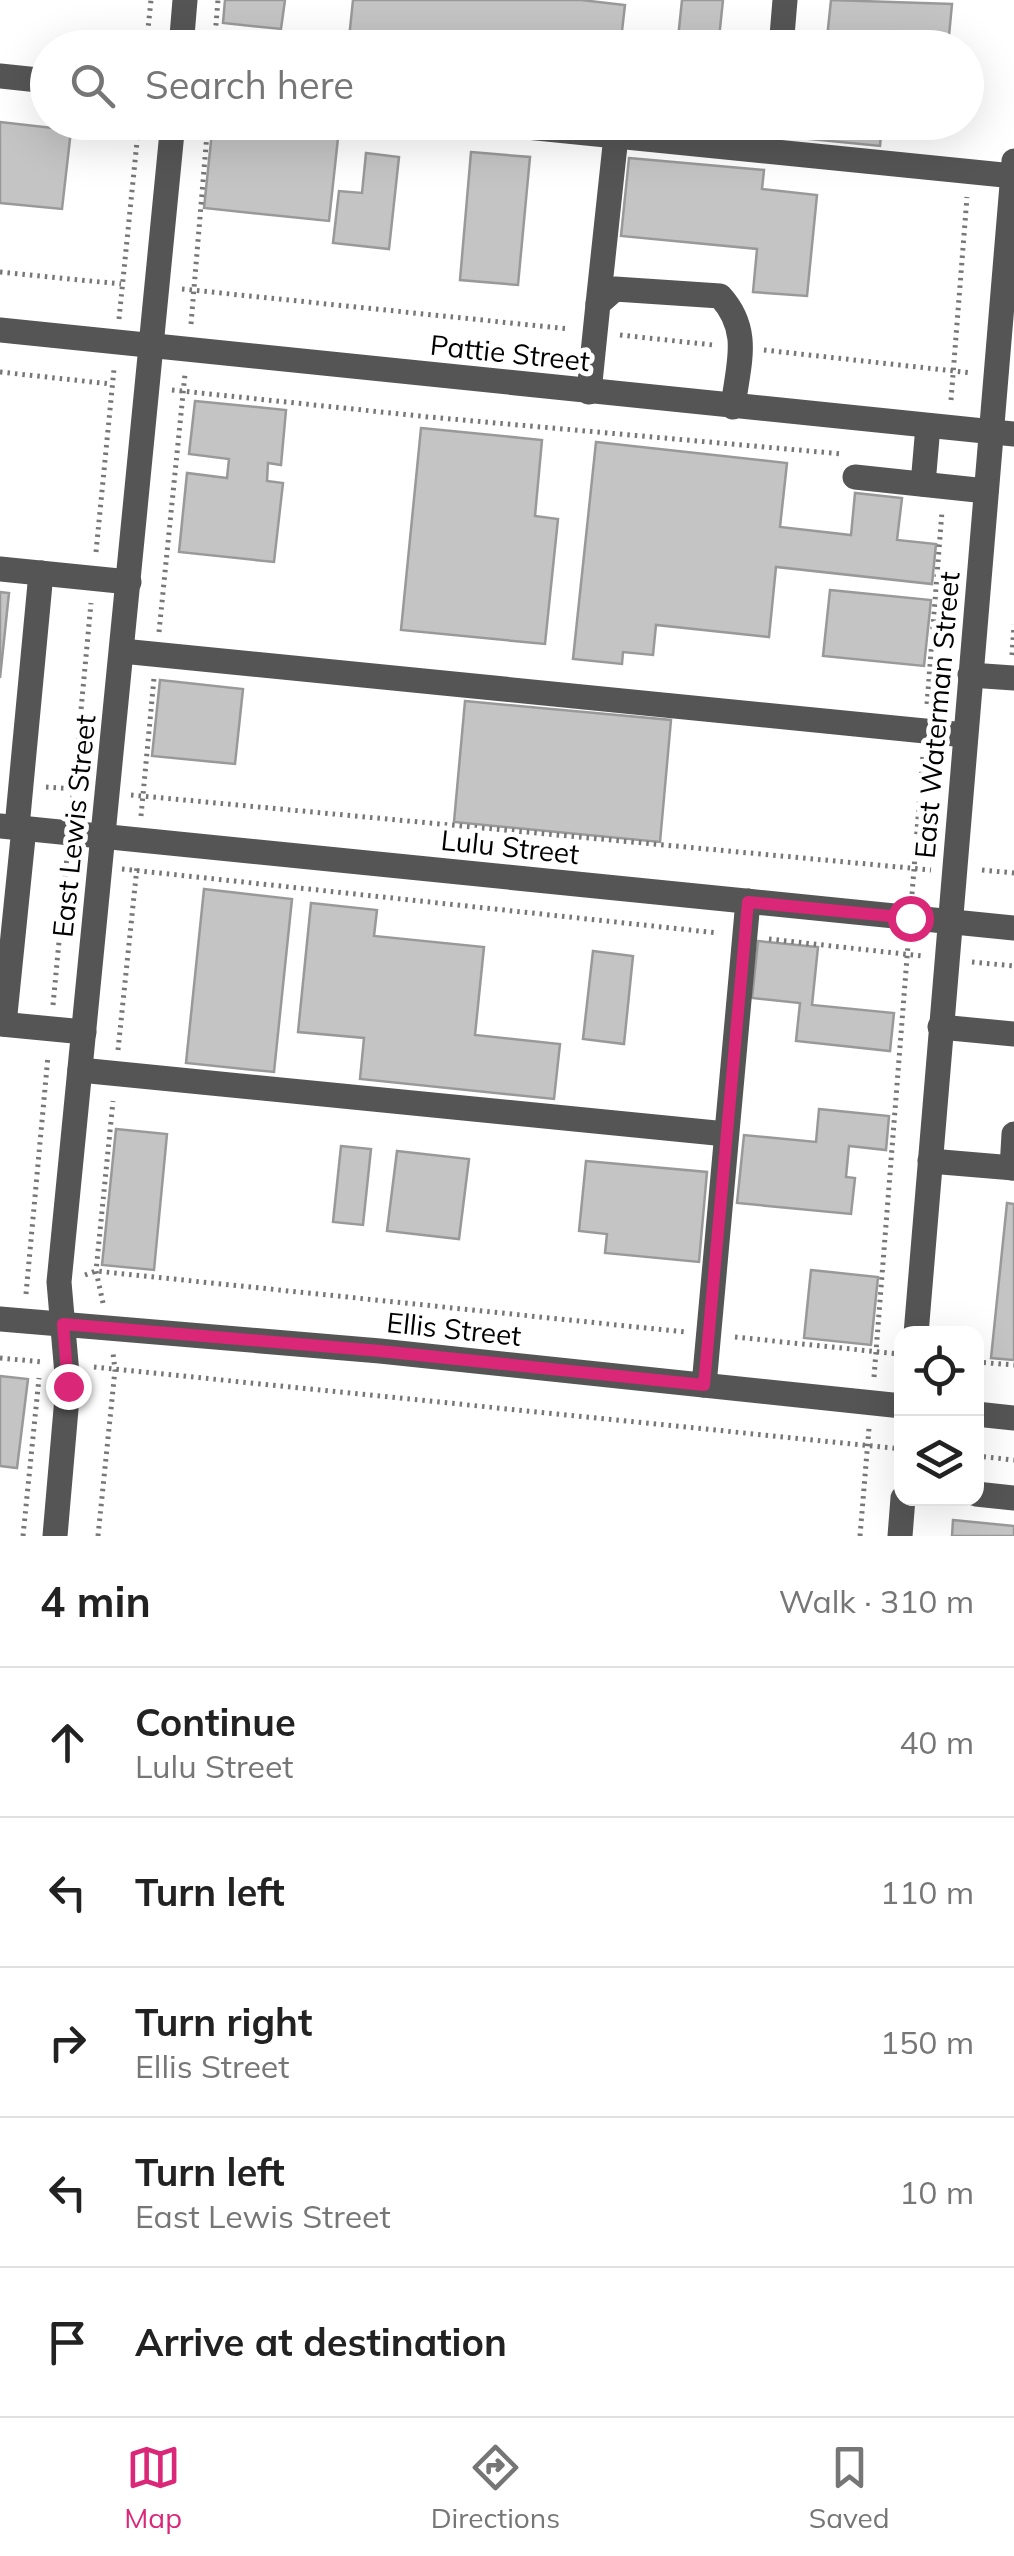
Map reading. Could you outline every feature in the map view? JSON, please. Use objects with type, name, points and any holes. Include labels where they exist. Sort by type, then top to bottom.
[{"type":"street","points":[[182,30],[185,0]]},
{"type":"street","points":[[783,30],[786,0]]},
{"type":"street","points":[[0,76],[30,78]]},
{"type":"street","name":"East Lewis Street","points":[[55,1536],[68,1386],[60,1285],[172,140]]},
{"type":"street","points":[[589,392],[616,140]]},
{"type":"street","points":[[656,140],[1013,176]]},
{"type":"street","name":"East Waterman Street","points":[[917,1326],[986,491],[1002,433],[996,376],[1014,162]]},
{"type":"street","points":[[598,304],[615,290],[720,296],[734,312],[741,330],[733,407]]},
{"type":"street","name":"Pattie Street","points":[[0,330],[1002,433]]},
{"type":"street","points":[[933,485],[938,427]]},
{"type":"street","points":[[850,466],[933,485],[986,491]]},
{"type":"street","points":[[0,570],[129,582]]},
{"type":"street","points":[[40,574],[14,827],[21,859],[2,1024],[84,1032]]},
{"type":"street","points":[[122,651],[965,735]]},
{"type":"street","points":[[970,675],[1014,678]]},
{"type":"street","name":"Lulu Street","points":[[14,827],[1014,928]]},
{"type":"street","points":[[704,1385],[748,902]]},
{"type":"street","points":[[940,1028],[1014,1034]]},
{"type":"street","points":[[80,1070],[726,1134]]},
{"type":"street","points":[[930,1161],[1013,1168],[1014,1134]]},
{"type":"street","name":"Ellis Street","points":[[6,1308],[63,1324],[380,1351],[894,1405]]},
{"type":"street","points":[[984,1415],[1014,1418]]},
{"type":"street","points":[[984,1495],[1014,1498]]},
{"type":"street","points":[[900,1536],[902,1506]]},
{"type":"path","points":[[148,30],[151,0]]},
{"type":"path","points":[[216,30],[218,0]]},
{"type":"path","points":[[938,427],[953,371],[967,194]]},
{"type":"path","points":[[0,272],[996,376]]},
{"type":"path","points":[[0,372],[850,466]]},
{"type":"path","points":[[860,1536],[924,732],[933,485]]},
{"type":"path","points":[[21,784],[914,869],[1014,873]]},
{"type":"path","points":[[21,859],[1014,966]]},
{"type":"path","points":[[6,1308],[96,1271],[462,1309]]},
{"type":"path","points":[[0,1358],[894,1448]]},
{"type":"path","points":[[984,1363],[1014,1365]]},
{"type":"path","points":[[984,1457],[1014,1460]]},
{"type":"building","points":[[225,0],[285,0],[281,29],[223,23]]},
{"type":"building","points":[[353,0],[581,0],[625,5],[622,30],[350,30]]},
{"type":"building","points":[[682,0],[723,0],[720,30],[679,30]]},
{"type":"building","points":[[831,0],[952,4],[950,30],[828,30]]},
{"type":"building","points":[[0,122],[30,125],[30,140],[70,140],[62,209],[0,203]]},
{"type":"building","points":[[211,140],[338,140],[329,221],[204,208]]},
{"type":"building","points":[[820,140],[880,140],[880,146]]},
{"type":"building","points":[[471,152],[530,157],[518,285],[460,280]]},
{"type":"building","points":[[366,153],[399,157],[389,249],[333,243],[339,191],[362,193]]},
{"type":"building","points":[[629,158],[764,170],[762,189],[817,195],[807,296],[753,292],[757,249],[621,236]]},
{"type":"building","points":[[195,401],[286,410],[281,465],[268,463],[267,481],[283,483],[274,562],[179,552],[187,473],[227,478],[229,459],[189,454]]},
{"type":"building","points":[[421,428],[542,440],[535,516],[558,519],[545,644],[401,630]]},
{"type":"building","points":[[596,442],[787,463],[780,527],[851,535],[855,493],[902,498],[897,540],[936,544],[932,584],[776,567],[769,637],[656,625],[653,655],[623,652],[622,664],[573,659]]},
{"type":"building","points":[[830,590],[931,600],[924,666],[823,656]]},
{"type":"building","points":[[0,592],[9,593],[0,678]]},
{"type":"building","points":[[160,680],[243,689],[235,764],[152,756]]},
{"type":"building","points":[[465,701],[671,720],[660,842],[454,822]]},
{"type":"building","points":[[204,889],[292,899],[274,1072],[186,1063]]},
{"type":"building","points":[[311,903],[377,910],[374,936],[484,947],[475,1035],[560,1044],[554,1099],[360,1079],[364,1038],[298,1032]]},
{"type":"building","points":[[758,941],[818,947],[812,1005],[894,1013],[890,1051],[796,1041],[800,1003],[752,998]]},
{"type":"building","points":[[593,951],[633,956],[624,1044],[583,1039]]},
{"type":"building","points":[[819,1109],[889,1116],[886,1150],[849,1146],[846,1177],[855,1178],[851,1214],[737,1203],[744,1135],[816,1142]]},
{"type":"building","points":[[116,1129],[167,1134],[154,1270],[102,1265]]},
{"type":"building","points":[[341,1146],[371,1149],[363,1225],[333,1222]]},
{"type":"building","points":[[397,1151],[469,1159],[459,1239],[387,1231]]},
{"type":"building","points":[[586,1161],[707,1172],[699,1262],[605,1253],[607,1234],[579,1231]]},
{"type":"building","points":[[1007,1203],[1014,1204],[1014,1360],[991,1358]]},
{"type":"building","points":[[811,1270],[878,1277],[871,1345],[804,1338]]},
{"type":"building","points":[[0,1376],[28,1379],[17,1468],[0,1466]]},
{"type":"building","points":[[953,1520],[1014,1526],[1014,1536],[952,1536]]},
{"type":"route","points":[[68,1386],[63,1324],[380,1351],[704,1385],[748,902],[910,918]]}]
